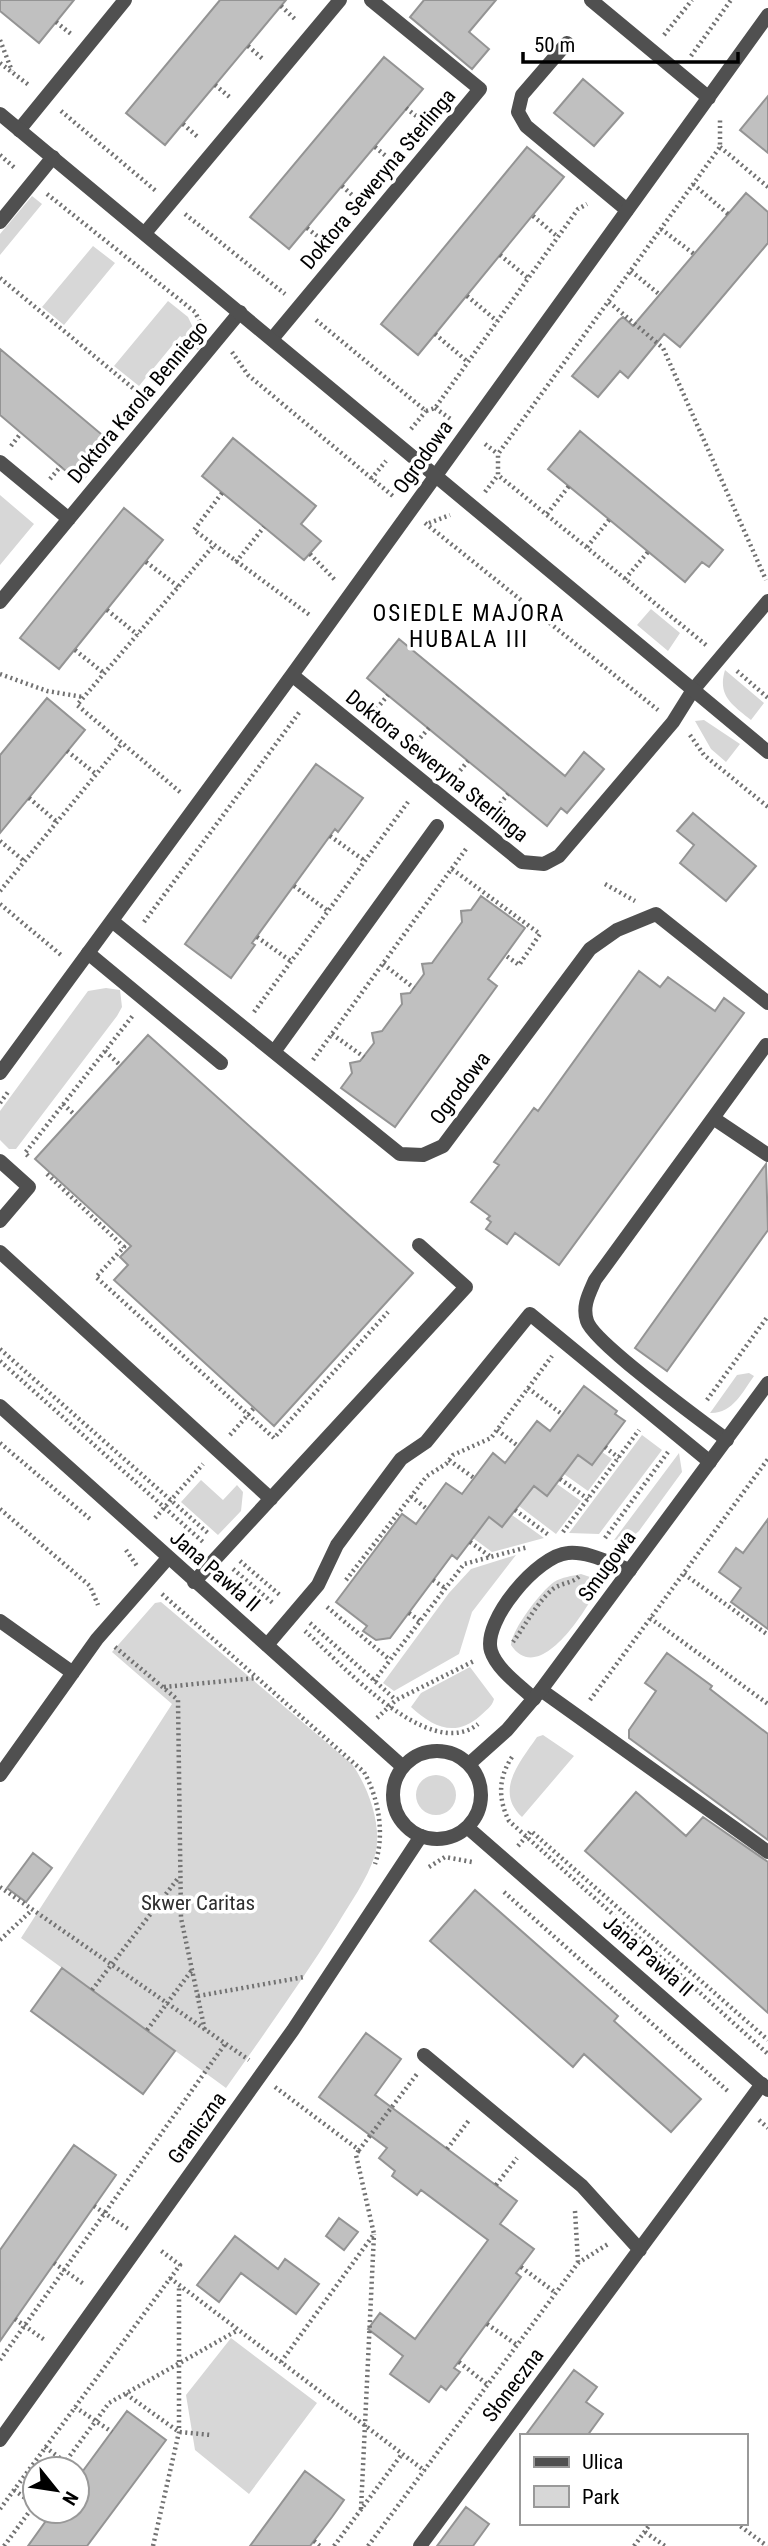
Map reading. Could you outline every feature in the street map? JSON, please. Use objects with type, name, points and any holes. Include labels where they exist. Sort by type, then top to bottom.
[{"type":"street","points":[[19,130],[125,0]]},
{"type":"street","points":[[145,233],[340,0]]},
{"type":"street","name":"Doktora Seweryna Sterlinga","points":[[272,339],[480,89],[371,0]]},
{"type":"street","points":[[591,0],[709,98]]},
{"type":"street","name":"Ogrodowa","points":[[0,1073],[292,675],[768,15]]},
{"type":"street","points":[[567,43],[522,95],[518,111],[526,126],[627,210]]},
{"type":"street","points":[[0,114],[768,752]]},
{"type":"street","points":[[0,222],[53,158]]},
{"type":"street","name":"Doktora Karola Benniego","points":[[0,602],[240,312]]},
{"type":"street","points":[[3,457],[69,519]]},
{"type":"street","name":"Doktora Seweryna Sterlinga","points":[[292,675],[522,862],[544,864],[559,856],[673,722],[694,690],[768,601]]},
{"type":"street","points":[[274,1052],[437,826]]},
{"type":"street","name":"Ogrodowa","points":[[111,921],[400,1154],[423,1155],[443,1146],[590,949],[617,930],[656,915],[768,1003]]},
{"type":"street","points":[[88,953],[222,1063]]},
{"type":"street","points":[[727,1440],[605,1343],[587,1324],[585,1301],[595,1280],[765,1045]]},
{"type":"street","points":[[713,1118],[768,1155]]},
{"type":"street","points":[[0,1161],[29,1188],[0,1221]]},
{"type":"street","points":[[194,1582],[466,1287],[419,1245]]},
{"type":"street","points":[[0,1252],[271,1499]]},
{"type":"street","points":[[267,1645],[298,1616],[337,1545],[401,1459],[426,1442],[530,1314],[710,1462]]},
{"type":"street","name":"Smugowa","points":[[469,1764],[507,1730],[538,1695],[768,1383]]},
{"type":"street","name":"Jana Pawła II","points":[[0,1406],[403,1767]]},
{"type":"street","points":[[630,1570],[594,1557],[568,1553],[552,1559],[534,1571],[500,1614],[490,1636],[491,1653],[538,1695],[578,1717],[768,1852]]},
{"type":"street","points":[[0,1775],[97,1639],[167,1558]]},
{"type":"street","points":[[0,1621],[73,1673]]},
{"type":"street","points":[[436,1750],[446,1751],[469,1764],[478,1778],[481,1795],[475,1818],[467,1827],[458,1833],[436,1839],[421,1836],[398,1817],[393,1796],[403,1767],[414,1757],[436,1750]]},
{"type":"street","name":"Jana Pawła II","points":[[467,1827],[765,2087]]},
{"type":"street","name":"Graniczna","points":[[0,2440],[293,2030],[421,1836]]},
{"type":"street","points":[[423,2061],[582,2186],[623,2234],[640,2249]]},
{"type":"street","name":"Słoneczna","points":[[420,2546],[640,2249],[765,2087]]},
{"type":"path","points":[[661,38],[692,0]]},
{"type":"path","points":[[688,61],[731,0]]},
{"type":"path","points":[[281,6],[301,23]]},
{"type":"path","points":[[56,22],[75,37]]},
{"type":"path","points":[[0,40],[14,74]]},
{"type":"path","points":[[248,46],[267,63]]},
{"type":"path","points":[[215,85],[235,102]]},
{"type":"path","points":[[406,108],[430,127]]},
{"type":"path","points":[[709,647],[498,475],[498,454],[720,147],[719,114]]},
{"type":"path","points":[[183,124],[202,141]]},
{"type":"path","points":[[375,147],[397,166]]},
{"type":"path","points":[[720,147],[768,187]]},
{"type":"path","points":[[0,155],[195,312],[203,328],[235,355],[248,375],[426,524],[695,739],[704,755],[768,807]]},
{"type":"path","points":[[693,184],[728,214]]},
{"type":"path","points":[[342,186],[364,205]]},
{"type":"path","points":[[533,215],[558,236]]},
{"type":"path","points":[[307,228],[330,246]]},
{"type":"path","points":[[661,229],[694,254]]},
{"type":"path","points":[[500,255],[528,278]]},
{"type":"path","points":[[631,271],[660,295]]},
{"type":"path","points":[[0,278],[159,410]]},
{"type":"path","points":[[467,296],[497,321]]},
{"type":"path","points":[[609,302],[663,348],[766,580]]},
{"type":"path","points":[[435,334],[468,362]]},
{"type":"path","points":[[3,457],[21,433]]},
{"type":"path","points":[[547,514],[569,486]]},
{"type":"path","points":[[222,493],[194,530],[311,617]]},
{"type":"path","points":[[587,547],[610,520]]},
{"type":"path","points":[[417,532],[426,524]]},
{"type":"path","points":[[236,562],[264,527]]},
{"type":"path","points":[[182,794],[77,705],[214,545]]},
{"type":"path","points":[[625,579],[648,552]]},
{"type":"path","points":[[310,554],[337,581]]},
{"type":"path","points":[[146,562],[179,587]]},
{"type":"path","points":[[107,610],[138,635]]},
{"type":"path","points":[[75,650],[105,674]]},
{"type":"path","points":[[733,667],[768,698]]},
{"type":"path","points":[[0,674],[47,691],[83,697]]},
{"type":"path","points":[[132,938],[313,693]]},
{"type":"path","points":[[369,718],[388,695]]},
{"type":"path","points":[[652,722],[660,712]]},
{"type":"path","points":[[410,751],[429,728]]},
{"type":"path","points":[[0,891],[122,743]]},
{"type":"path","points":[[67,751],[96,774]]},
{"type":"path","points":[[449,784],[468,761]]},
{"type":"path","points":[[489,816],[508,794]]},
{"type":"path","points":[[29,798],[57,822]]},
{"type":"path","points":[[244,1005],[254,1012],[408,802]]},
{"type":"path","points":[[330,836],[365,861]]},
{"type":"path","points":[[0,841],[24,861]]},
{"type":"path","points":[[303,1075],[466,849]]},
{"type":"path","points":[[452,869],[540,934],[519,965],[505,955]]},
{"type":"path","points":[[294,886],[328,911]]},
{"type":"path","points":[[0,904],[64,957]]},
{"type":"path","points":[[148,917],[155,929]]},
{"type":"path","points":[[257,937],[292,962]]},
{"type":"path","points":[[383,964],[414,988]]},
{"type":"path","points":[[35,1163],[25,1153],[145,1000]]},
{"type":"path","points":[[332,1034],[363,1057]]},
{"type":"path","points":[[105,1051],[120,1065]]},
{"type":"path","points":[[0,1103],[16,1081]]},
{"type":"path","points":[[63,1104],[75,1115]]},
{"type":"path","points":[[45,1172],[126,1248],[96,1278],[274,1438],[388,1312]]},
{"type":"path","points":[[0,1349],[171,1500],[222,1552],[298,1616],[408,1721],[438,1733],[471,1729],[481,1721]]},
{"type":"path","points":[[338,1588],[356,1572],[427,1476],[449,1460],[491,1438],[552,1356],[559,1359]]},
{"type":"path","points":[[0,1361],[165,1507],[396,1700]]},
{"type":"path","points":[[528,1388],[562,1415]]},
{"type":"path","points":[[126,1550],[254,1408]]},
{"type":"path","points":[[543,1544],[556,1541],[619,1458],[642,1427],[636,1421]]},
{"type":"path","points":[[497,1430],[518,1446]]},
{"type":"path","points":[[661,1442],[670,1450]]},
{"type":"path","points":[[0,1443],[95,1523]]},
{"type":"path","points":[[605,1447],[619,1458]]},
{"type":"path","points":[[578,1717],[768,1459]]},
{"type":"path","points":[[449,1460],[474,1478]]},
{"type":"path","points":[[560,1479],[588,1499]]},
{"type":"path","points":[[411,1496],[427,1509]]},
{"type":"path","points":[[0,1509],[90,1586],[97,1597],[99,1609]]},
{"type":"path","points":[[515,1510],[556,1541]]},
{"type":"path","points":[[345,1755],[396,1700],[511,1645],[547,1594],[555,1587],[576,1581],[605,1537]]},
{"type":"path","points":[[116,1541],[126,1550],[147,1581]]},
{"type":"path","points":[[470,1542],[492,1558]]},
{"type":"path","points":[[374,1681],[464,1564],[529,1547]]},
{"type":"path","points":[[684,1574],[768,1635]]},
{"type":"path","points":[[433,1580],[445,1588]]},
{"type":"path","points":[[151,1600],[159,1591],[364,1772],[373,1789],[382,1833],[372,1872]]},
{"type":"path","points":[[330,1597],[322,1603],[390,1660]]},
{"type":"path","points":[[298,1616],[315,1612]]},
{"type":"path","points":[[409,1613],[420,1621]]},
{"type":"path","points":[[650,1618],[768,1704]]},
{"type":"path","points":[[120,1636],[112,1645],[178,1700],[181,1917],[205,2031]]},
{"type":"path","points":[[163,1687],[257,1678]]},
{"type":"path","points":[[515,1753],[502,1777],[501,1802],[509,1821],[768,2054]]},
{"type":"path","points":[[506,1860],[531,1831],[768,2040]]},
{"type":"path","points":[[425,1871],[435,1861],[445,1857],[470,1861],[480,1870]]},
{"type":"path","points":[[92,1990],[179,1877]]},
{"type":"path","points":[[0,1887],[249,2061]]},
{"type":"path","points":[[500,1888],[732,2095]]},
{"type":"path","points":[[0,1940],[32,1910]]},
{"type":"path","points":[[147,2030],[192,1970]]},
{"type":"path","points":[[198,1996],[311,1976],[303,1986]]},
{"type":"path","points":[[0,2360],[225,2044]]},
{"type":"path","points":[[242,2071],[257,2050]]},
{"type":"path","points":[[360,2509],[374,2234],[356,2155],[423,2061]]},
{"type":"path","points":[[267,2097],[282,2075]]},
{"type":"path","points":[[274,2086],[359,2150]]},
{"type":"path","points":[[447,2149],[474,2113]]},
{"type":"path","points":[[496,2185],[522,2153]]},
{"type":"path","points":[[94,2206],[128,2230]]},
{"type":"path","points":[[575,2210],[578,2263]]},
{"type":"path","points":[[121,2239],[136,2219]]},
{"type":"path","points":[[281,2362],[374,2234]]},
{"type":"path","points":[[368,2546],[578,2263],[623,2234]]},
{"type":"path","points":[[0,2509],[180,2265],[158,2248]]},
{"type":"path","points":[[54,2263],[87,2287]]},
{"type":"path","points":[[521,2267],[556,2293]]},
{"type":"path","points":[[79,2298],[94,2277]]},
{"type":"path","points":[[170,2278],[425,2471]]},
{"type":"path","points":[[153,2546],[179,2432],[179,2285]]},
{"type":"path","points":[[15,2319],[47,2342]]},
{"type":"path","points":[[487,2324],[517,2346]]},
{"type":"path","points":[[70,2455],[109,2403],[238,2330]]},
{"type":"path","points":[[40,2353],[55,2331]]},
{"type":"path","points":[[459,2362],[488,2385]]},
{"type":"path","points":[[126,2394],[179,2432],[211,2435]]},
{"type":"path","points":[[75,2407],[111,2432]]},
{"type":"path","points":[[45,2447],[56,2455]]},
{"type":"path","points":[[334,2546],[402,2454]]},
{"type":"path","points":[[14,2490],[21,2495]]},
{"type":"path","points":[[3,2545],[21,2522]]},
{"type":"path","points":[[635,2546],[650,2525]]},
{"type":"path","points":[[739,2525],[765,2546]]},
{"type":"path","points":[[645,2532],[665,2546]]},
{"type":"path","points":[[314,2542],[320,2546]]},
{"type":"green space","points":[[32,196],[42,204],[0,255],[0,234]]},
{"type":"green space","points":[[93,246],[115,263],[64,325],[42,307]]},
{"type":"green space","points":[[168,301],[188,317],[196,334],[204,341],[198,350],[180,336],[139,386],[114,366]]},
{"type":"green space","points":[[0,495],[34,524],[0,565]]},
{"type":"green space","points":[[651,609],[680,633],[668,651],[637,625]]},
{"type":"green space","points":[[725,670],[764,703],[751,720],[728,699],[723,687]]},
{"type":"green space","points":[[704,720],[740,744],[726,762],[711,749],[695,721]]},
{"type":"green space","points":[[106,988],[120,990],[122,1007],[117,1016],[16,1149],[9,1149],[0,1140],[0,1111],[88,991]]},
{"type":"green space","points":[[749,1373],[754,1376],[736,1401],[724,1410],[710,1413],[737,1375]]},
{"type":"green space","points":[[642,1435],[662,1450],[599,1534],[569,1533]]},
{"type":"green space","points":[[602,1452],[612,1459],[588,1491],[564,1474],[578,1455],[592,1465]]},
{"type":"green space","points":[[679,1453],[682,1472],[639,1531],[632,1537],[614,1540]]},
{"type":"green space","points":[[201,1480],[223,1500],[237,1485],[243,1492],[241,1511],[218,1535],[181,1502]]},
{"type":"green space","points":[[557,1484],[581,1501],[556,1534],[519,1506],[534,1486],[547,1496]]},
{"type":"green space","points":[[512,1515],[544,1538],[492,1552],[473,1538],[489,1517],[502,1527]]},
{"type":"green space","points":[[516,1555],[472,1612],[459,1654],[394,1691],[383,1683],[449,1593],[471,1569]]},
{"type":"green space","points":[[581,1574],[593,1578],[598,1587],[573,1627],[548,1651],[535,1657],[522,1656],[511,1645],[516,1630],[528,1611],[554,1582]]},
{"type":"green space","name":"Skwer Caritas","points":[[161,1602],[352,1764],[368,1795],[377,1832],[375,1855],[363,1882],[283,2007],[226,2088],[21,1938],[172,1704],[112,1652],[155,1603]]},
{"type":"green space","points":[[470,1667],[494,1699],[489,1708],[471,1723],[462,1727],[444,1727],[428,1720],[411,1707],[421,1693]]},
{"type":"green space","points":[[543,1735],[574,1756],[522,1817],[510,1797],[510,1787],[517,1766],[537,1737]]},
{"type":"green space","points":[[436,1775],[450,1781],[456,1795],[450,1809],[436,1815],[422,1809],[416,1795],[422,1781]]},
{"type":"green space","points":[[231,2338],[317,2403],[249,2494],[195,2450],[186,2395]]},
{"type":"building","points":[[0,0],[74,0],[39,43],[0,11]]},
{"type":"building","points":[[220,0],[286,0],[165,145],[126,113]]},
{"type":"building","points":[[424,0],[496,0],[469,32],[489,49],[472,69],[410,17]]},
{"type":"building","points":[[384,57],[423,89],[289,249],[250,217]]},
{"type":"building","points":[[583,79],[623,113],[594,146],[554,113]]},
{"type":"building","points":[[768,96],[768,153],[740,130]]},
{"type":"building","points":[[527,147],[564,177],[418,355],[381,324]]},
{"type":"building","points":[[746,193],[768,212],[768,243],[680,347],[664,334],[628,378],[620,371],[598,397],[572,376],[619,320],[623,317],[633,326]]},
{"type":"building","points":[[0,349],[113,444],[80,483],[0,415]]},
{"type":"building","points":[[580,431],[723,550],[709,567],[702,562],[685,582],[548,469]]},
{"type":"building","points":[[233,438],[316,506],[301,524],[321,541],[304,560],[202,476]]},
{"type":"building","points":[[124,508],[163,540],[59,669],[20,638]]},
{"type":"building","points":[[399,639],[565,776],[584,752],[604,769],[567,813],[561,808],[547,826],[367,678]]},
{"type":"building","points":[[47,698],[85,730],[0,833],[0,755]]},
{"type":"building","points":[[316,764],[363,798],[338,832],[335,829],[252,943],[255,945],[231,978],[185,944]]},
{"type":"building","points":[[693,813],[756,866],[726,901],[680,863],[694,845],[677,831]]},
{"type":"building","points":[[481,896],[525,928],[488,979],[497,986],[395,1127],[341,1088],[352,1073],[350,1063],[360,1061],[374,1043],[372,1033],[382,1031],[402,1004],[401,994],[410,993],[424,974],[422,964],[432,963],[462,922],[461,911],[471,910]]},
{"type":"building","points":[[639,971],[660,987],[668,977],[715,1011],[724,998],[744,1013],[559,1265],[515,1233],[507,1244],[486,1229],[491,1222],[487,1219],[490,1216],[471,1202],[499,1165],[494,1162],[534,1108],[538,1111]]},
{"type":"building","points":[[148,1035],[413,1273],[274,1426],[114,1280],[128,1265],[120,1257],[131,1246],[35,1159]]},
{"type":"building","points":[[766,1164],[768,1230],[667,1371],[635,1348]]},
{"type":"building","points":[[584,1386],[617,1411],[615,1414],[625,1421],[592,1465],[578,1455],[547,1496],[534,1486],[502,1527],[489,1517],[457,1559],[452,1555],[390,1638],[376,1640],[363,1631],[367,1626],[336,1602],[402,1514],[416,1524],[446,1483],[462,1494],[493,1453],[505,1463],[537,1421],[550,1431]]},
{"type":"building","points":[[768,1519],[768,1629],[731,1602],[741,1588],[719,1572],[736,1548],[743,1553]]},
{"type":"building","points":[[667,1653],[712,1686],[710,1689],[768,1734],[768,1840],[629,1738],[629,1730],[656,1691],[645,1683]]},
{"type":"building","points":[[636,1792],[686,1836],[703,1817],[768,1862],[768,2013],[585,1851]]},
{"type":"building","points":[[33,1853],[52,1868],[26,1902],[7,1888]]},
{"type":"building","points":[[475,1890],[618,2016],[614,2021],[701,2099],[671,2132],[584,2054],[573,2067],[430,1941]]},
{"type":"building","points":[[62,1968],[175,2051],[143,2094],[31,2011]]},
{"type":"building","points":[[366,2033],[401,2059],[375,2095],[517,2201],[500,2224],[534,2249],[516,2273],[521,2277],[454,2368],[460,2372],[446,2390],[441,2386],[429,2402],[390,2374],[403,2356],[368,2329],[380,2313],[415,2339],[488,2240],[421,2190],[417,2195],[392,2176],[395,2171],[379,2158],[387,2148],[319,2097]]},
{"type":"building","points":[[74,2145],[116,2175],[0,2341],[0,2250]]},
{"type":"building","points":[[339,2218],[358,2232],[344,2250],[326,2236]]},
{"type":"building","points":[[235,2236],[278,2269],[285,2259],[319,2284],[296,2314],[241,2273],[219,2302],[197,2285]]},
{"type":"building","points":[[574,2370],[597,2387],[586,2402],[603,2414],[588,2434],[526,2434]]},
{"type":"building","points":[[127,2411],[166,2440],[87,2546],[28,2546],[43,2525],[91,2525],[91,2460]]},
{"type":"building","points":[[305,2471],[344,2500],[332,2517],[310,2546],[250,2546]]},
{"type":"building","points":[[466,2507],[489,2524],[473,2546],[437,2546]]},
{"type":"district","name":"OSIEDLE MAJORA HUBALA III","points":[[469,626]]}]
